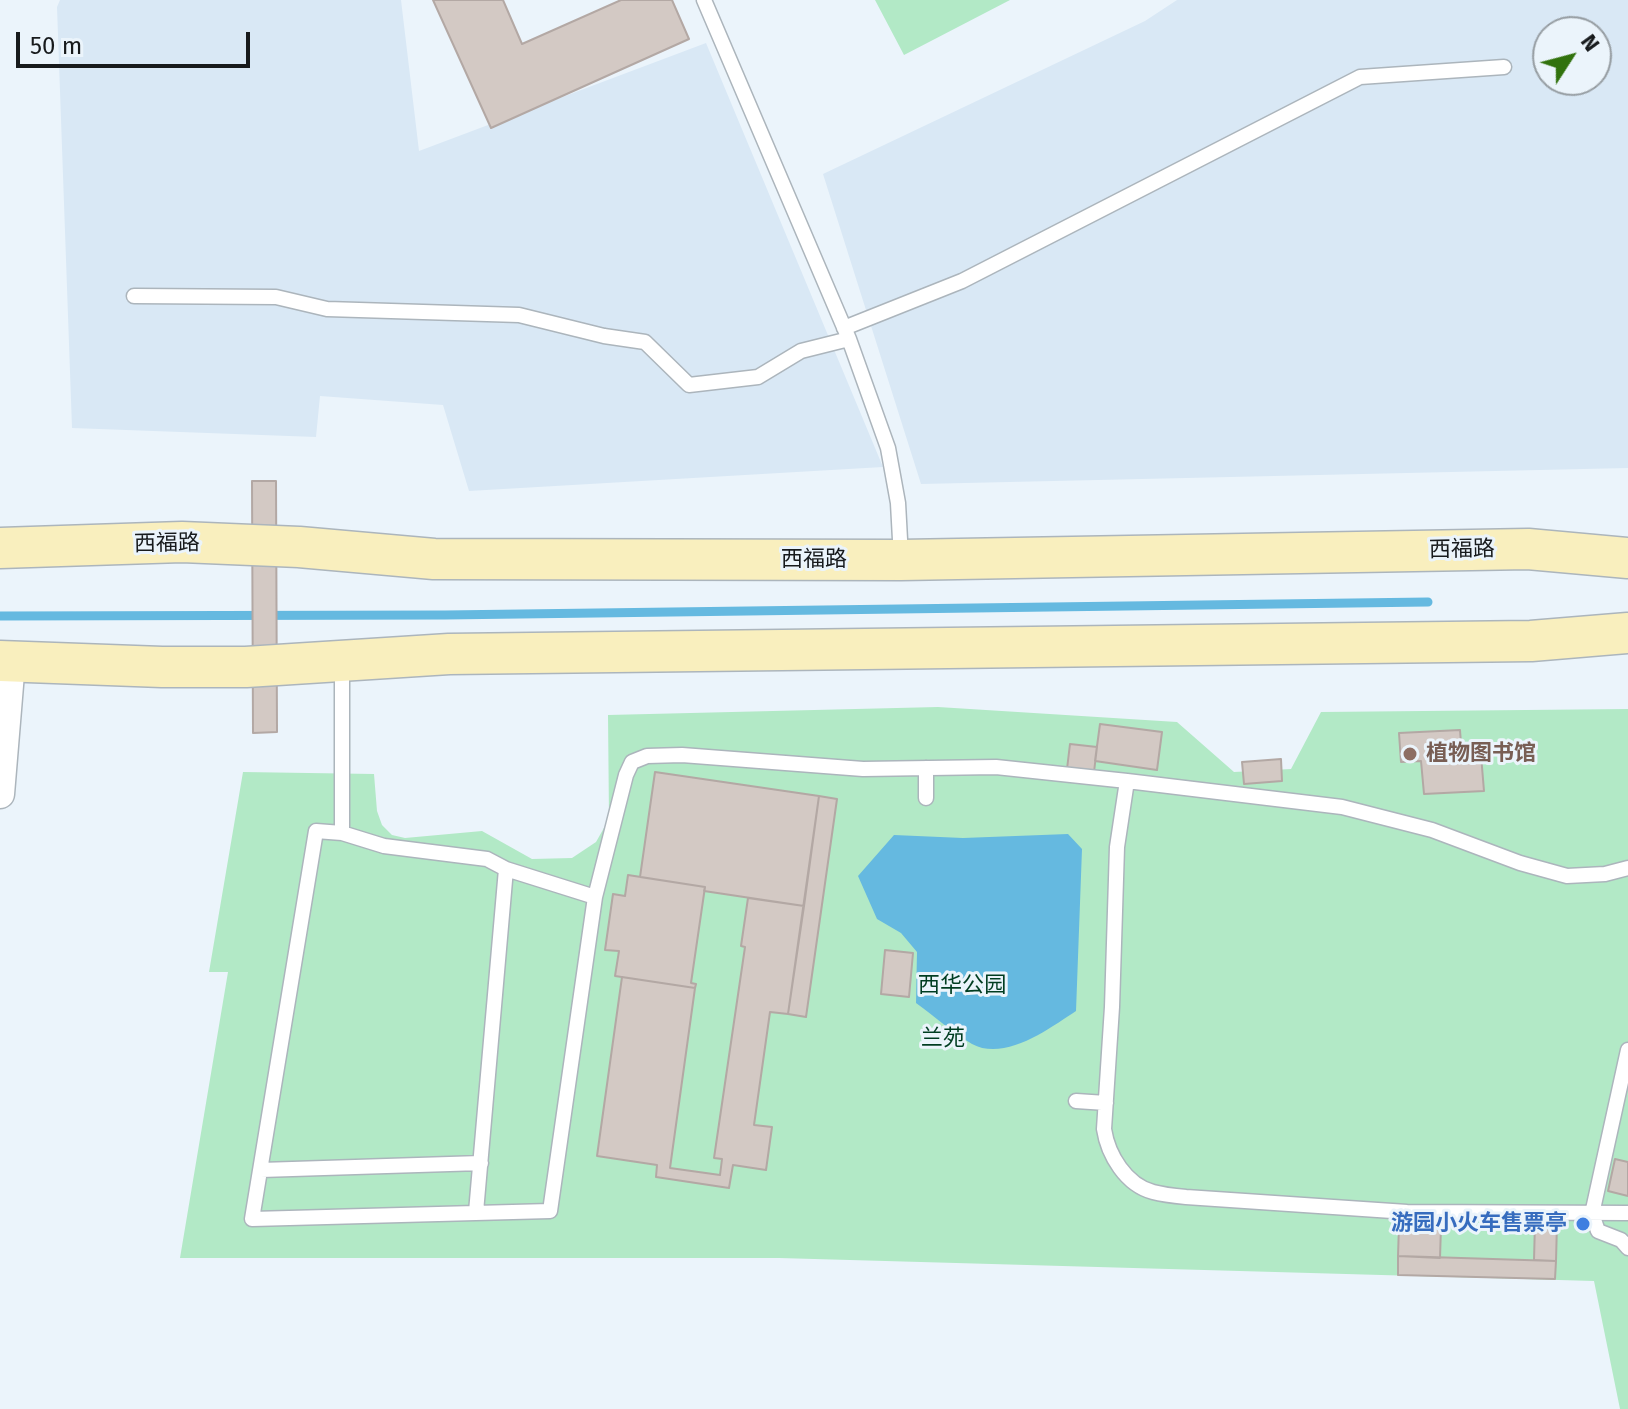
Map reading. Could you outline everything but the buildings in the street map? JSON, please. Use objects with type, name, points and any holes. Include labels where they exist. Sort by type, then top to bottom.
[{"type":"main road","points":[[1528,549],[1628,532]]},
{"type":"main road","name":"西福路","points":[[0,548],[182,542],[299,547],[434,559],[901,560],[1528,549],[1628,558]]},
{"type":"main road","points":[[6,661],[246,667],[449,654],[1531,641],[1628,633]]},
{"type":"main road","points":[[1531,641],[1628,660]]},
{"type":"street","points":[[0,794],[6,661]]},
{"type":"lane","points":[[704,0],[847,334],[888,448],[898,503],[901,560]]},
{"type":"lane","points":[[134,296],[276,297],[327,309],[519,315],[604,336],[645,342],[689,385],[758,377],[801,351],[847,334],[962,281],[1360,77],[1504,67]]},
{"type":"lane","points":[[342,660],[342,833]]},
{"type":"lane","points":[[595,897],[506,869],[487,859],[384,846],[342,833],[316,831],[252,1219],[550,1211],[595,897],[626,775],[632,762],[647,756],[682,755],[863,769],[996,767],[1127,781],[1342,807],[1432,830],[1520,863],[1567,876],[1605,874],[1628,868]]},
{"type":"lane","points":[[926,768],[926,798]]},
{"type":"lane","points":[[1127,781],[1117,847],[1106,1142],[1119,1167],[1133,1181],[1151,1192],[1186,1197],[1407,1212],[1628,1213]]},
{"type":"lane","points":[[476,1212],[506,869]]},
{"type":"lane","points":[[1628,1050],[1592,1214],[1598,1231],[1621,1240],[1628,1248]]},
{"type":"lane","points":[[1076,1101],[1106,1103]]},
{"type":"lane","points":[[261,1170],[481,1163]]},
{"type":"shaded area","points":[[60,0],[401,0],[419,151],[706,43],[883,467],[469,491],[443,405],[320,396],[316,437],[72,428],[57,7]]},
{"type":"shaded area","points":[[1177,0],[1628,0],[1628,468],[921,484],[823,174],[1145,21]]},
{"type":"green space","points":[[875,0],[1010,0],[904,55]]},
{"type":"green space","name":"西华公园","points":[[938,707],[1177,722],[1234,772],[1291,769],[1321,712],[1628,709],[1628,1409],[1620,1409],[1594,1281],[779,1258],[180,1258],[228,972],[209,972],[243,772],[374,774],[377,811],[382,825],[392,835],[405,838],[482,831],[532,859],[572,858],[596,842],[609,819],[608,715]]},
{"type":"water","points":[[1068,834],[1082,849],[1076,1011],[1040,1034],[1013,1046],[999,1049],[972,1044],[916,1003],[917,952],[901,933],[877,919],[858,876],[894,835],[963,838]]},
{"type":"waterway","points":[[0,616],[445,615],[1428,602]]},
{"type":"place","name":"植物图书馆","points":[[1410,754]]},
{"type":"place","name":"游园小火车售票亭","points":[[1583,1224]]},
{"type":"park label","name":"兰苑","points":[[943,1039]]}]
